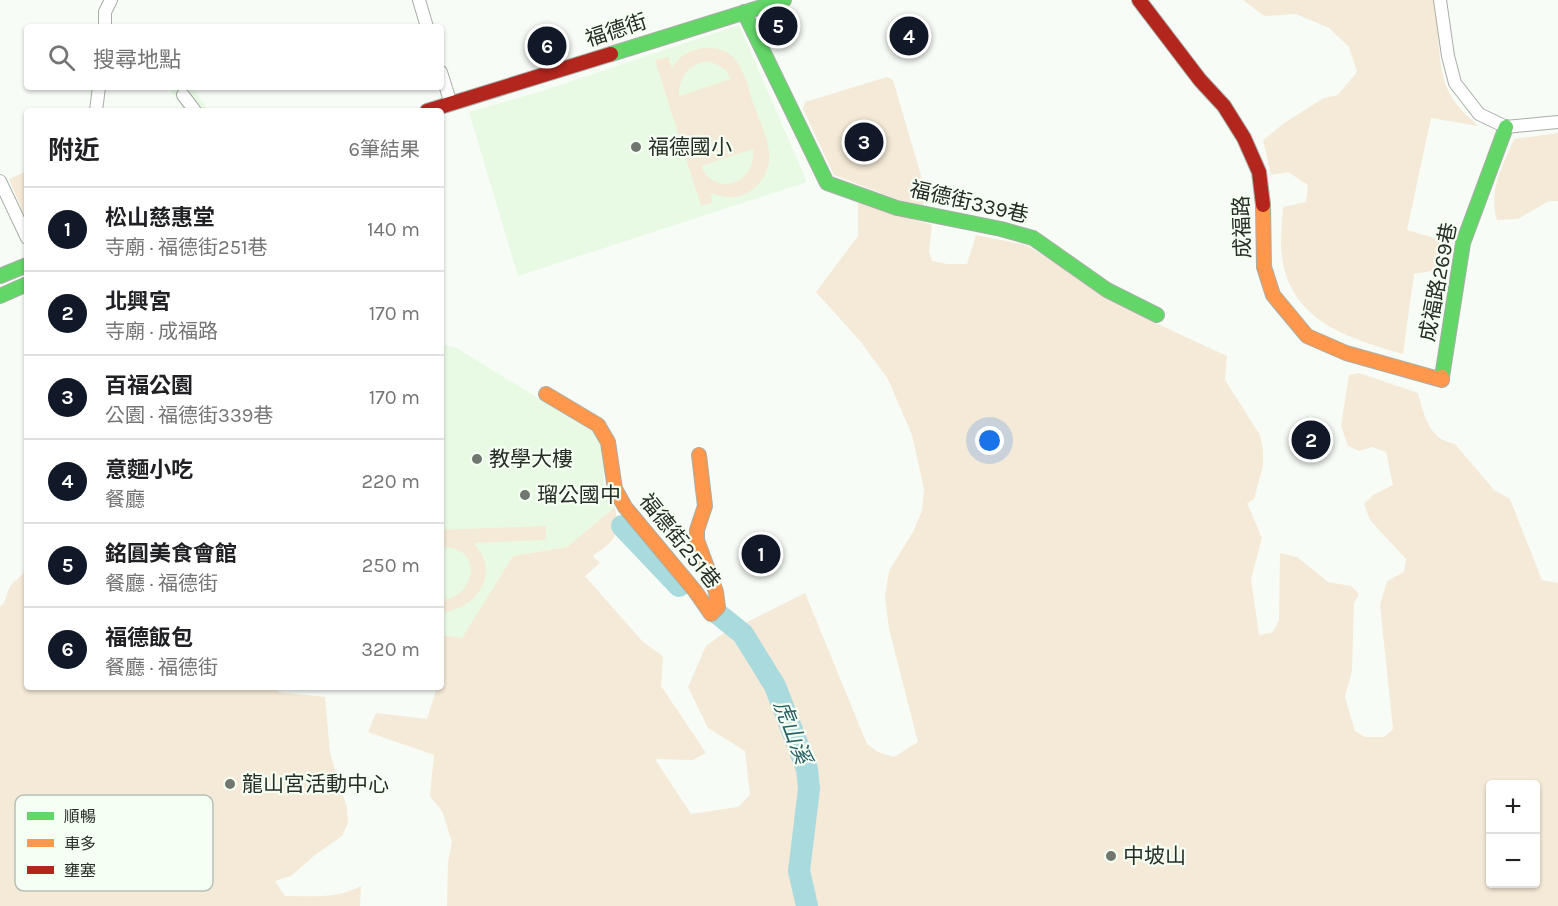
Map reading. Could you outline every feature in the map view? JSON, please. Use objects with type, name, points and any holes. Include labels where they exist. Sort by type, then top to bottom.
[{"type":"street","points":[[105,24],[105,12],[111,0]]},
{"type":"street","points":[[419,0],[426,24]]},
{"type":"street","name":"福德街","points":[[437,108],[784,0]]},
{"type":"street","name":"成福路","points":[[1138,0],[1200,80],[1224,106],[1248,147],[1259,172],[1264,212],[1264,267],[1273,295],[1307,336],[1346,353],[1442,380]]},
{"type":"street","points":[[1440,0],[1448,56],[1455,83],[1479,114],[1506,127],[1558,122]]},
{"type":"street","name":"福德街339巷","points":[[744,12],[827,183],[897,208],[1001,229],[1033,238],[1107,290],[1157,315]]},
{"type":"street","points":[[444,82],[451,104]]},
{"type":"street","points":[[96,108],[99,90]]},
{"type":"street","points":[[183,95],[193,108]]},
{"type":"street","name":"成福路269巷","points":[[1442,380],[1463,243],[1506,127]]},
{"type":"street","points":[[0,181],[24,232]]},
{"type":"street","points":[[0,276],[24,266]]},
{"type":"street","points":[[0,296],[24,285]]},
{"type":"street","name":"福德街251巷","points":[[546,394],[598,425],[608,442],[615,489],[625,507],[695,591],[711,614],[718,607],[716,592],[697,540],[697,530],[705,506],[699,454]]},
{"type":"shaded area","points":[[1243,0],[1434,0],[1440,60],[1445,83],[1462,111],[1478,126],[1431,118],[1407,230],[1448,242],[1442,269],[1414,274],[1403,354],[1359,340],[1320,320],[1305,307],[1292,290],[1284,269],[1281,244],[1283,207],[1306,202],[1308,185],[1288,172],[1271,175],[1263,140],[1287,121],[1324,98],[1338,95],[1357,72],[1349,47],[1329,28],[1296,14],[1264,16]]},
{"type":"shaded area","name":"福德國小","points":[[739,25],[807,182],[518,276],[469,112],[542,91]]},
{"type":"shaded area","points":[[703,48],[722,50],[730,54],[740,67],[764,131],[769,161],[762,180],[746,194],[724,197],[710,193],[713,202],[701,206],[655,60],[668,57],[672,68],[681,57]],"holes":[[[708,61],[722,67],[731,79],[679,96],[679,89],[686,72],[695,65]],[[753,149],[749,171],[734,183],[716,182],[707,176],[701,166]]]},
{"type":"shaded area","points":[[887,77],[893,80],[927,196],[922,205],[899,200],[834,175],[803,109],[805,102]]},
{"type":"shaded area","points":[[170,90],[194,90],[207,108],[183,108]]},
{"type":"shaded area","points":[[1558,133],[1558,201],[1549,201],[1518,219],[1497,220],[1495,188],[1514,139]]},
{"type":"shaded area","points":[[24,172],[24,215],[9,179]]},
{"type":"shaded area","points":[[858,202],[932,225],[929,252],[932,261],[967,264],[976,235],[1026,245],[1149,320],[1227,356],[1225,380],[1260,435],[1263,450],[1263,466],[1254,499],[1247,503],[1262,538],[1251,579],[1259,635],[1273,632],[1279,620],[1280,553],[1297,557],[1328,582],[1351,586],[1359,594],[1354,603],[1352,671],[1345,697],[1355,731],[1365,737],[1384,737],[1393,729],[1380,605],[1387,581],[1404,572],[1406,559],[1370,520],[1364,504],[1373,495],[1393,485],[1386,452],[1372,447],[1359,451],[1348,446],[1341,426],[1349,375],[1359,373],[1418,393],[1425,418],[1433,432],[1446,442],[1455,444],[1494,490],[1510,499],[1542,580],[1558,583],[1558,906],[447,906],[448,862],[452,842],[442,811],[430,796],[434,755],[368,732],[376,713],[427,719],[436,690],[444,690],[444,635],[462,638],[513,556],[567,547],[615,507],[617,525],[614,536],[593,556],[600,563],[585,576],[643,642],[663,656],[661,686],[706,753],[693,760],[655,759],[691,814],[738,807],[750,795],[745,751],[708,728],[688,687],[706,646],[721,635],[805,593],[867,744],[878,752],[894,757],[918,742],[889,629],[885,597],[889,571],[913,532],[922,511],[924,489],[912,435],[888,379],[860,341],[816,292],[858,236]]},
{"type":"shaded area","name":"瑠公國中","points":[[444,345],[457,348],[593,432],[603,448],[604,483],[615,507],[567,547],[513,556],[462,639],[444,636]]},
{"type":"shaded area","points":[[546,526],[546,540],[474,543],[484,560],[485,580],[468,603],[460,608],[444,612],[444,599],[462,591],[471,573],[470,563],[465,555],[455,549],[444,547],[444,530]]},
{"type":"shaded area","points":[[24,573],[24,690],[278,690],[278,692],[325,697],[330,753],[347,808],[348,823],[342,836],[291,876],[275,881],[285,896],[333,895],[361,886],[360,906],[0,906],[0,607],[4,603],[10,586]]},
{"type":"waterway","points":[[622,526],[679,586]]},
{"type":"waterway","name":"虎山溪","points":[[718,614],[743,634],[775,686],[807,769],[809,789],[799,871],[807,906]]},
{"type":"traffic: fast","points":[[611,54],[784,0]]},
{"type":"traffic: fast","points":[[744,12],[827,183],[897,208],[1001,229],[1033,238],[1107,290],[1157,315]]},
{"type":"traffic: fast","points":[[1442,377],[1463,243],[1506,127]]},
{"type":"traffic: fast","points":[[0,276],[24,266]]},
{"type":"traffic: fast","points":[[0,296],[24,285]]},
{"type":"traffic: slow","points":[[1263,205],[1264,267],[1273,295],[1307,336],[1346,353],[1442,380],[1442,377]]},
{"type":"traffic: slow","points":[[546,394],[598,425],[608,442],[615,489],[625,507],[695,591],[711,614],[718,607],[716,592],[697,540],[697,530],[705,506],[699,455]]},
{"type":"traffic: jam","points":[[1139,0],[1200,80],[1224,106],[1244,138],[1259,172],[1263,205]]},
{"type":"traffic: jam","points":[[437,108],[611,54]]},
{"type":"place","name":"銘圓美食會館","points":[[778,26]]},
{"type":"place","name":"意麵小吃","points":[[909,36]]},
{"type":"place","name":"福德飯包","points":[[547,46]]},
{"type":"place","name":"百福公園","points":[[864,142]]},
{"type":"place","name":"福德國小","points":[[636,147]]},
{"type":"place","name":"北興宮","points":[[1311,440]]},
{"type":"place","name":"教學大樓","points":[[477,459]]},
{"type":"place","name":"瑠公國中","points":[[525,495]]},
{"type":"place","name":"松山慈惠堂","points":[[761,554]]},
{"type":"place","name":"龍山宮活動中心","points":[[230,784]]},
{"type":"place","name":"中坡山","points":[[1111,856]]}]
